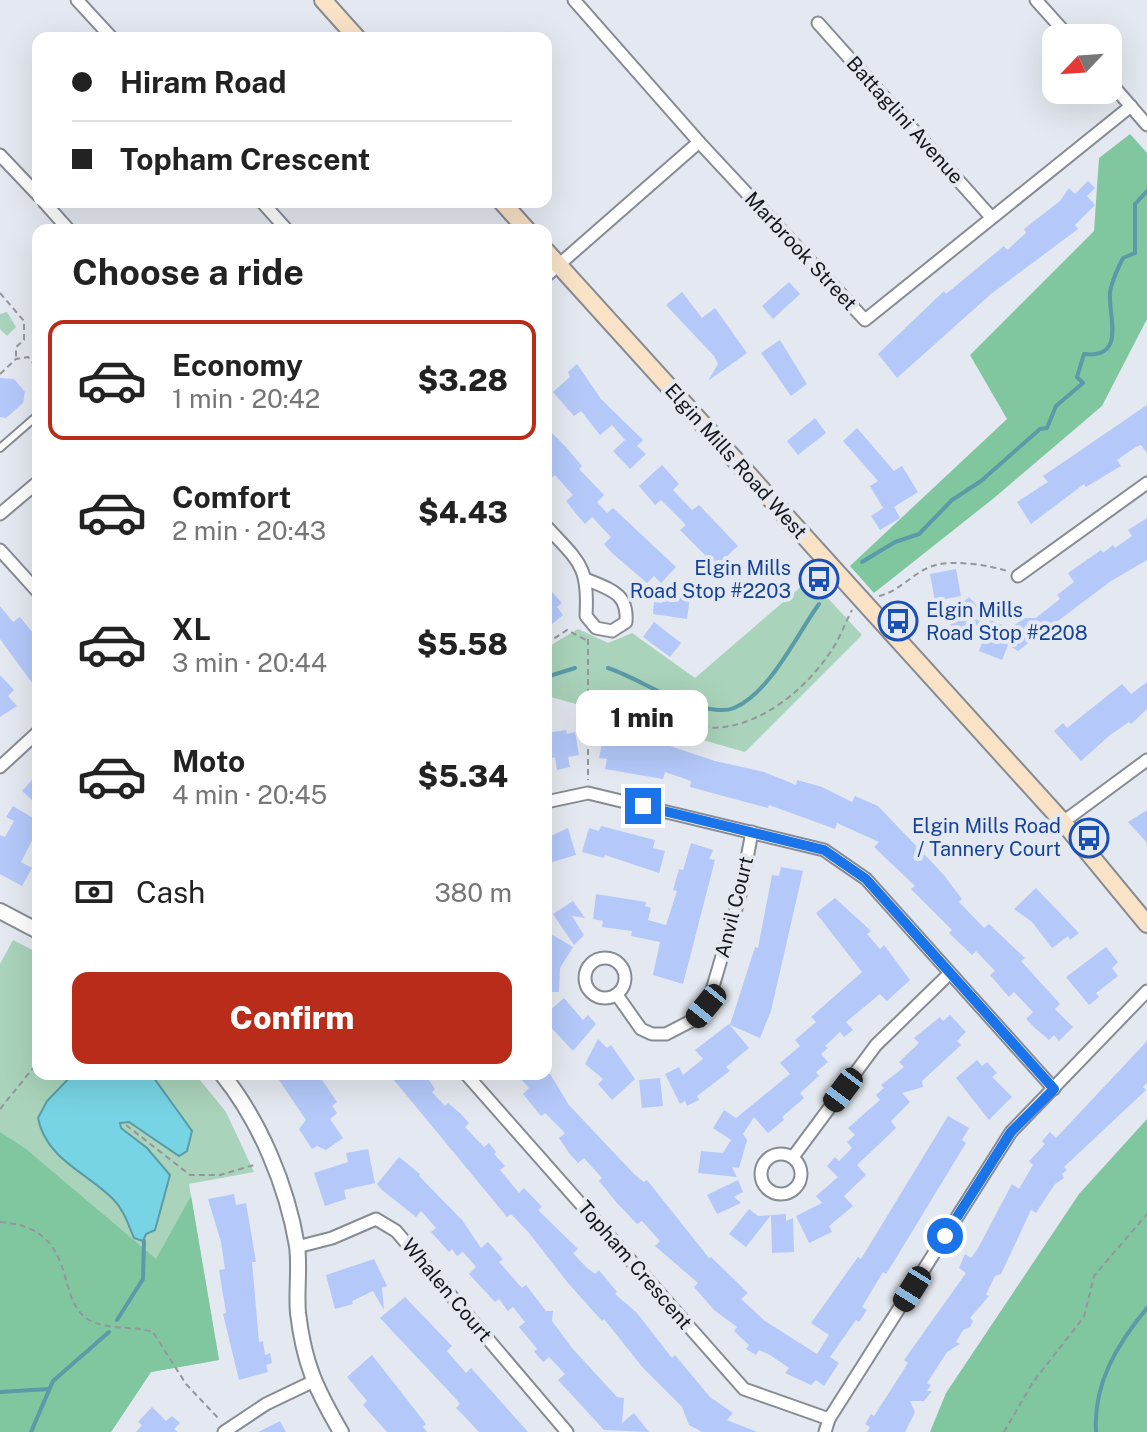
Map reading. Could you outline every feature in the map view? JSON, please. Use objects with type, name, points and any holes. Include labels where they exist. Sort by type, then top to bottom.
[{"type":"main road","points":[[323,0],[352,32]]},
{"type":"main road","points":[[507,208],[522,224]]},
{"type":"main road","name":"Elgin Mills Road West","points":[[553,271],[1063,822],[1147,924]]},
{"type":"street","points":[[77,0],[106,32]]},
{"type":"street","name":"Marbrook Street","points":[[574,0],[699,142],[865,320],[1131,106]]},
{"type":"street","points":[[1036,0],[1057,24]]},
{"type":"street","name":"Battaglini Avenue","points":[[818,23],[991,217]]},
{"type":"street","points":[[1122,96],[1147,125]]},
{"type":"street","points":[[553,271],[699,142]]},
{"type":"street","points":[[0,155],[32,189]]},
{"type":"street","points":[[49,208],[64,224]]},
{"type":"street","points":[[267,208],[282,224]]},
{"type":"street","points":[[1018,576],[1147,483]]},
{"type":"street","points":[[0,514],[32,487]]},
{"type":"street","points":[[552,533],[573,556],[588,580],[586,616],[596,628],[612,631],[626,622],[627,606],[618,592],[588,580]]},
{"type":"street","points":[[0,550],[32,585]]},
{"type":"street","points":[[0,767],[32,738]]},
{"type":"street","points":[[1063,822],[1147,760]]},
{"type":"street","points":[[552,801],[588,793],[824,850],[866,879],[948,975],[1054,1089]]},
{"type":"street","name":"Anvil Court","points":[[617,995],[641,1029],[652,1034],[666,1034],[695,1019],[712,990],[740,895],[752,832]]},
{"type":"street","points":[[0,911],[32,928]]},
{"type":"street","points":[[793,1157],[876,1045],[948,975]]},
{"type":"street","points":[[825,1432],[829,1419],[1011,1132],[1147,991]]},
{"type":"street","points":[[227,1080],[274,1164],[297,1247],[298,1312],[312,1382],[341,1432]]},
{"type":"street","name":"Topham Crescent","points":[[471,1080],[744,1389],[829,1419]]},
{"type":"street","name":"Whalen Court","points":[[297,1247],[332,1238],[376,1219],[396,1231],[567,1432]]},
{"type":"street","points":[[226,1430],[266,1404],[312,1382]]},
{"type":"lane","points":[[0,448],[32,420]]},
{"type":"path","points":[[0,293],[24,321],[24,340],[16,347],[16,359]]},
{"type":"path","points":[[0,374],[16,359],[28,357],[32,362]]},
{"type":"path","points":[[874,597],[893,593],[935,565],[993,566],[1018,576]]},
{"type":"path","points":[[589,697],[652,703],[683,723],[713,727],[744,723],[770,712],[795,692],[827,658],[853,610],[849,604]]},
{"type":"path","points":[[552,640],[567,630],[588,641]]},
{"type":"path","points":[[588,635],[588,793]]},
{"type":"path","points":[[0,1109],[32,1069]]},
{"type":"path","points":[[126,1125],[190,1175],[220,1175],[254,1165]]},
{"type":"path","points":[[1004,1432],[1033,1382],[1084,1317],[1094,1276],[1147,1214]]},
{"type":"path","points":[[0,1222],[32,1231],[50,1244],[62,1260],[78,1310],[88,1320],[153,1332],[186,1384],[226,1430]]},
{"type":"green space","points":[[1130,134],[1147,153],[1147,319],[1102,406],[994,498],[874,593],[850,566],[1007,419],[970,355],[1094,231],[1099,158]]},
{"type":"green space","points":[[7,312],[16,327],[7,336],[0,329],[0,314]]},
{"type":"green space","points":[[810,579],[862,635],[745,752],[552,697],[552,644],[578,629],[608,643],[632,633],[695,678]]},
{"type":"green space","points":[[13,940],[32,950],[32,1080],[200,1080],[226,1112],[254,1172],[189,1184],[219,1360],[151,1372],[111,1432],[0,1432],[0,964]]},
{"type":"green space","points":[[1147,1119],[1147,1432],[930,1432],[946,1393],[1079,1194]]},
{"type":"green space","points":[[0,1132],[26,1149],[156,1259],[191,1196],[219,1360],[151,1372],[111,1432],[0,1432]]},
{"type":"water","points":[[67,1080],[155,1080],[192,1131],[187,1151],[179,1156],[129,1122],[120,1123],[121,1128],[147,1148],[170,1175],[155,1230],[146,1234],[143,1241],[134,1238],[123,1212],[113,1199],[68,1164],[49,1144],[38,1118],[47,1101]]},
{"type":"building","points":[[1088,181],[1095,188],[1087,196],[1095,205],[1075,225],[1078,229],[991,294],[897,378],[878,354],[944,291],[946,294],[1004,246],[1007,250],[1026,233],[1024,229],[1060,201],[1069,188],[1075,194]]},
{"type":"building","points":[[789,282],[800,294],[773,319],[762,306]]},
{"type":"building","points":[[682,292],[702,318],[715,308],[747,353],[708,381],[718,364],[714,356],[666,305]]},
{"type":"building","points":[[780,340],[807,384],[791,396],[761,353]]},
{"type":"building","points":[[577,364],[601,399],[643,440],[637,446],[646,454],[630,469],[613,451],[625,440],[612,425],[600,435],[581,411],[574,416],[553,392],[570,377],[568,372]]},
{"type":"building","points":[[0,378],[14,379],[25,392],[23,403],[6,418],[0,417]]},
{"type":"building","points":[[1147,405],[1147,453],[1141,445],[1136,447],[1117,460],[1121,466],[1086,487],[1084,484],[1031,524],[1017,502],[1048,482],[1043,476]]},
{"type":"building","points":[[815,418],[826,433],[798,455],[787,441]]},
{"type":"building","points":[[857,428],[894,471],[902,466],[918,492],[894,507],[900,518],[880,530],[871,516],[883,508],[870,486],[878,481],[843,441]]},
{"type":"building","points":[[552,433],[582,466],[579,469],[604,495],[597,502],[607,513],[613,508],[676,567],[661,583],[654,576],[647,583],[604,544],[611,537],[592,517],[585,524],[566,501],[573,495],[555,475],[552,477]]},
{"type":"building","points":[[662,465],[679,484],[673,490],[692,510],[699,505],[738,546],[714,568],[710,569],[703,561],[707,557],[680,530],[686,525],[661,500],[655,505],[639,486]]},
{"type":"building","points":[[1147,518],[1147,560],[1111,581],[1018,651],[1008,645],[1002,660],[979,651],[990,620],[1010,628],[1025,618],[1036,618],[1060,599],[1057,595],[1074,582],[1068,573],[1101,550],[1103,553],[1113,545],[1115,548],[1132,536],[1128,530]]},
{"type":"building","points":[[956,569],[961,596],[935,601],[930,574]]},
{"type":"building","points":[[552,592],[562,603],[557,607],[563,615],[552,624]]},
{"type":"building","points":[[663,593],[690,596],[687,619],[653,614],[654,602],[662,603]]},
{"type":"building","points":[[969,597],[986,616],[963,638],[945,619]]},
{"type":"building","points":[[0,606],[13,622],[20,617],[32,632],[32,683],[0,639]]},
{"type":"building","points":[[654,622],[681,643],[670,657],[643,637]]},
{"type":"building","points":[[0,675],[14,690],[8,696],[17,706],[0,717]]},
{"type":"building","points":[[1147,682],[1147,709],[1131,724],[1129,722],[1110,735],[1081,761],[1054,731],[1063,723],[1067,728],[1122,684],[1131,694]]},
{"type":"building","points":[[552,732],[575,732],[579,755],[568,757],[570,767],[557,770],[555,757],[552,758]]},
{"type":"building","points":[[604,733],[661,743],[715,761],[764,772],[796,785],[797,780],[822,787],[852,802],[855,796],[878,806],[943,874],[962,899],[959,902],[984,928],[989,924],[1025,958],[1021,961],[1060,1004],[1055,1009],[1073,1027],[1059,1041],[1054,1035],[1049,1040],[1035,1028],[1026,1019],[1033,1012],[1014,992],[1009,997],[990,975],[995,971],[976,951],[972,955],[949,933],[952,930],[911,889],[915,886],[874,847],[879,842],[837,823],[835,829],[769,805],[768,808],[690,787],[691,781],[665,772],[663,779],[605,769],[607,759],[599,758]]},
{"type":"building","points":[[32,780],[32,800],[22,791]]},
{"type":"building","points":[[13,806],[32,817],[32,841],[21,862],[32,868],[22,886],[0,874],[0,835],[5,837],[14,821],[6,817]]},
{"type":"building","points":[[1147,810],[1147,843],[1128,822]]},
{"type":"building","points":[[601,826],[655,840],[653,848],[665,851],[659,873],[605,855],[604,858],[582,852],[589,828],[599,831]]},
{"type":"building","points":[[568,828],[576,855],[552,862],[552,835]]},
{"type":"building","points":[[691,843],[713,850],[709,859],[715,860],[683,984],[653,975],[660,942],[631,936],[632,931],[602,927],[603,921],[593,919],[596,894],[646,902],[645,906],[651,908],[648,920],[666,925],[677,891],[673,890],[679,869],[683,870]]},
{"type":"building","points":[[781,867],[803,871],[771,1011],[760,1038],[730,1025],[755,947],[758,948],[772,875],[779,876]]},
{"type":"building","points":[[1036,888],[1079,933],[1070,940],[1068,936],[1052,948],[1032,922],[1014,909]]},
{"type":"building","points":[[835,898],[871,931],[867,934],[880,949],[884,945],[910,980],[887,1001],[880,994],[846,1022],[853,1030],[844,1037],[840,1032],[825,1046],[828,1048],[821,1054],[828,1062],[816,1072],[819,1076],[800,1093],[804,1098],[782,1117],[784,1120],[768,1133],[754,1117],[743,1134],[747,1140],[739,1168],[732,1167],[737,1177],[698,1173],[701,1151],[723,1153],[731,1140],[713,1128],[724,1110],[736,1118],[790,1074],[780,1063],[800,1046],[795,1040],[816,1022],[811,1017],[862,972],[816,913]]},
{"type":"building","points":[[573,901],[585,918],[572,916],[584,935],[574,945],[553,914]]},
{"type":"building","points":[[552,935],[573,947],[560,968],[559,992],[552,992]]},
{"type":"building","points":[[1106,947],[1118,962],[1112,968],[1118,976],[1096,993],[1099,997],[1089,1005],[1066,977]]},
{"type":"building","points":[[564,998],[583,1020],[588,1015],[596,1024],[573,1051],[552,1028],[552,1009]]},
{"type":"building","points":[[950,1015],[966,1032],[957,1041],[961,1045],[922,1081],[923,1087],[902,1093],[910,1102],[891,1121],[896,1128],[857,1165],[866,1175],[844,1196],[853,1206],[829,1226],[832,1232],[809,1243],[796,1216],[822,1203],[816,1196],[838,1177],[827,1166],[835,1157],[839,1161],[852,1148],[847,1142],[855,1135],[848,1128],[880,1100],[876,1095],[884,1088],[881,1085],[904,1067],[899,1062],[919,1043],[914,1038],[940,1017],[943,1021]]},
{"type":"building","points":[[729,1024],[749,1048],[726,1067],[730,1071],[697,1096],[699,1100],[687,1106],[685,1101],[680,1104],[665,1074],[679,1067],[683,1075],[703,1059],[695,1050]]},
{"type":"building","points":[[598,1039],[607,1048],[611,1045],[635,1079],[612,1100],[598,1084],[603,1079],[585,1064]]},
{"type":"building","points":[[1147,1041],[1147,1083],[1143,1087],[1146,1090],[1064,1167],[1067,1170],[1062,1174],[1064,1178],[1055,1184],[1036,1213],[1031,1210],[1001,1274],[995,1276],[989,1288],[986,1295],[989,1296],[970,1318],[973,1321],[970,1327],[963,1330],[956,1342],[960,1344],[947,1352],[927,1383],[931,1385],[927,1391],[932,1391],[924,1401],[910,1401],[915,1412],[905,1432],[867,1432],[870,1427],[865,1424],[871,1414],[874,1416],[908,1363],[904,1360],[966,1273],[959,1268],[965,1254],[971,1258],[977,1250],[1012,1184],[1019,1189],[1033,1165],[1029,1161],[1045,1144],[1042,1141],[1050,1132],[1056,1138]]},
{"type":"building","points":[[977,1060],[982,1066],[987,1062],[997,1073],[992,1077],[1012,1097],[989,1120],[956,1078]]},
{"type":"building","points":[[552,1077],[569,1105],[634,1174],[644,1182],[647,1180],[709,1258],[748,1293],[741,1299],[765,1321],[817,1354],[829,1335],[811,1323],[858,1257],[861,1259],[948,1116],[969,1128],[962,1140],[966,1143],[893,1263],[886,1274],[883,1272],[862,1307],[867,1310],[859,1322],[856,1320],[830,1357],[839,1363],[824,1386],[816,1380],[811,1385],[785,1373],[789,1368],[770,1355],[759,1350],[756,1355],[746,1349],[749,1345],[734,1331],[737,1327],[714,1310],[694,1287],[698,1283],[655,1246],[660,1241],[642,1221],[637,1224],[617,1203],[599,1181],[602,1178],[584,1158],[578,1163],[569,1153],[559,1138],[565,1133],[545,1113],[541,1116],[523,1094],[529,1088],[522,1080],[552,1080]]},
{"type":"building","points":[[660,1078],[663,1106],[642,1108],[639,1080]]},
{"type":"building","points":[[279,1080],[322,1080],[337,1102],[332,1106],[337,1113],[330,1119],[343,1138],[326,1150],[317,1146],[312,1149],[299,1129],[306,1120]]},
{"type":"building","points":[[394,1080],[429,1080],[435,1089],[432,1092],[445,1106],[448,1103],[461,1114],[469,1123],[465,1127],[484,1147],[489,1143],[505,1166],[500,1170],[519,1193],[524,1188],[542,1207],[538,1210],[578,1249],[573,1253],[595,1274],[599,1270],[617,1292],[615,1294],[637,1313],[672,1358],[675,1355],[710,1397],[733,1413],[727,1420],[757,1432],[702,1432],[689,1425],[682,1407],[568,1283],[529,1233],[511,1214],[507,1217]]},
{"type":"building","points":[[368,1149],[375,1183],[344,1190],[346,1199],[325,1206],[314,1173],[348,1162],[346,1153]]},
{"type":"building","points":[[399,1157],[420,1174],[462,1220],[481,1248],[488,1242],[503,1259],[499,1262],[522,1288],[526,1285],[546,1311],[553,1311],[552,1321],[572,1348],[617,1397],[624,1398],[622,1423],[634,1413],[649,1432],[604,1430],[558,1380],[565,1374],[549,1357],[543,1362],[534,1351],[537,1349],[519,1327],[525,1322],[513,1307],[508,1311],[499,1299],[495,1302],[469,1274],[476,1267],[463,1252],[457,1256],[452,1249],[449,1252],[431,1232],[436,1228],[421,1211],[416,1217],[382,1190],[377,1184]]},
{"type":"building","points":[[738,1180],[743,1192],[734,1197],[741,1203],[717,1214],[707,1195]]},
{"type":"building","points":[[234,1194],[236,1205],[246,1203],[256,1262],[252,1262],[259,1342],[263,1341],[265,1355],[270,1353],[272,1363],[266,1365],[268,1372],[239,1380],[223,1314],[226,1313],[219,1270],[225,1269],[221,1242],[208,1199]]},
{"type":"building","points":[[749,1209],[758,1216],[771,1215],[746,1247],[729,1234]]},
{"type":"building","points":[[786,1214],[786,1221],[793,1218],[794,1252],[772,1253],[771,1215]]},
{"type":"building","points":[[374,1259],[387,1286],[382,1288],[384,1310],[373,1291],[352,1301],[353,1304],[335,1309],[326,1275]]},
{"type":"building","points":[[405,1297],[452,1346],[447,1351],[466,1373],[471,1368],[528,1432],[479,1432],[456,1408],[460,1404],[457,1400],[380,1318]]},
{"type":"building","points":[[372,1355],[426,1424],[423,1427],[427,1432],[387,1432],[363,1405],[367,1401],[347,1377]]},
{"type":"building","points":[[152,1407],[166,1421],[172,1416],[180,1423],[174,1429],[178,1432],[136,1432],[142,1425],[138,1422]]},
{"type":"building","points":[[280,1421],[286,1432],[258,1432]]},
{"type":"waterway","points":[[862,562],[895,542],[919,534],[952,500],[981,481],[1040,429],[1047,428],[1056,406],[1083,383],[1077,377],[1084,354],[1097,354],[1106,350],[1111,343],[1111,289],[1123,258],[1135,253],[1135,204],[1147,191]]},
{"type":"waterway","points":[[608,668],[692,705],[719,710],[734,708],[760,689],[771,676],[819,604]]},
{"type":"waterway","points":[[552,675],[575,668]]},
{"type":"waterway","points":[[117,1320],[143,1279],[144,1241]]},
{"type":"waterway","points":[[1096,1432],[1098,1397],[1109,1366],[1147,1308]]},
{"type":"waterway","points":[[31,1432],[53,1381],[109,1332]]},
{"type":"waterway","points":[[0,1392],[49,1389]]},
{"type":"place","name":"Elgin Mills Road Stop #2203","points":[[819,579]]},
{"type":"place","name":"Elgin Mills Road Stop #2208","points":[[898,621]]},
{"type":"place","name":"Elgin Mills Road / Tannery Court","points":[[1089,838]]},
{"type":"route","points":[[643,806],[824,850],[866,879],[948,975],[1054,1089],[1011,1132],[945,1236]]}]
